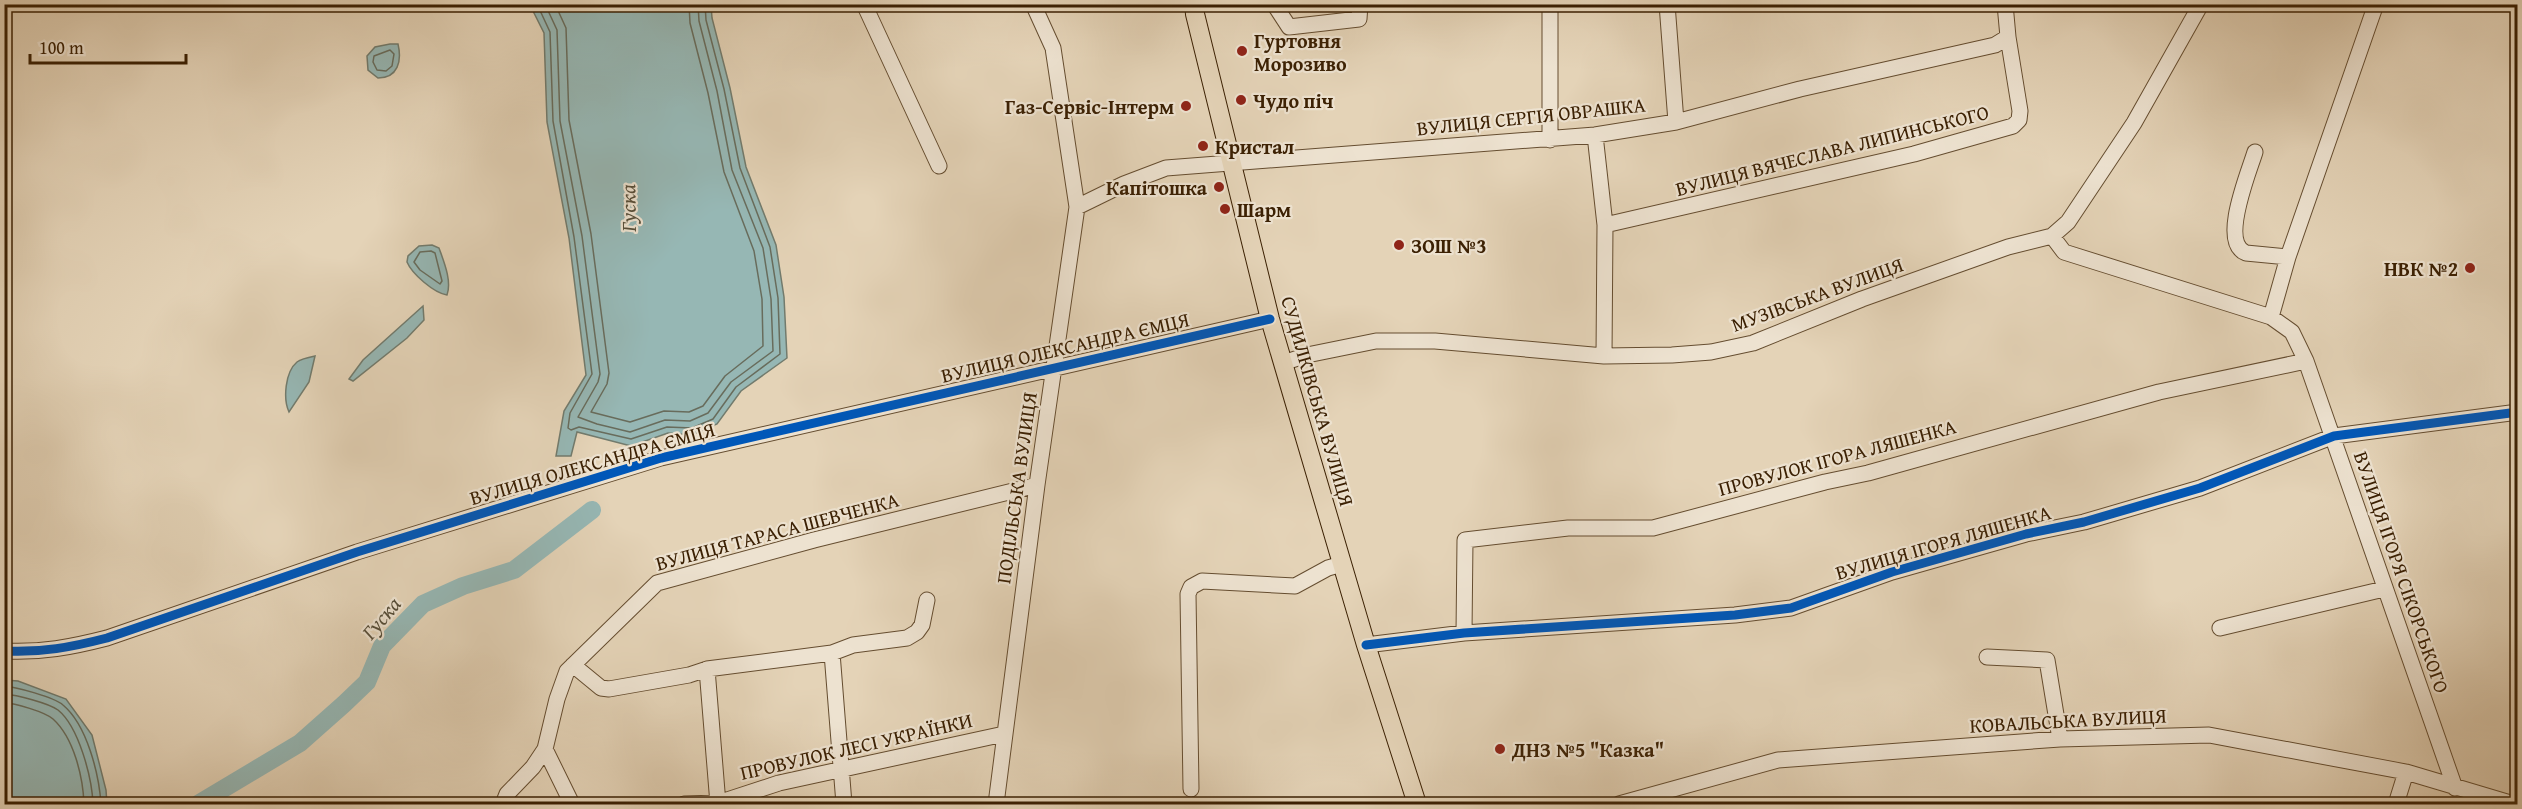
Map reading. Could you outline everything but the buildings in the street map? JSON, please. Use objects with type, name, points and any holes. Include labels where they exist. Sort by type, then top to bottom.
[{"type":"main road","name":"СУДИЛКІВСЬКА ВУЛИЦЯ","points":[[1194,4],[1269,319],[1366,645],[1417,804]]},
{"type":"street","points":[[864,4],[939,166]]},
{"type":"street","name":"ПОДІЛЬСЬКА ВУЛИЦЯ","points":[[996,804],[1037,485],[1077,207],[1053,48],[1033,4]]},
{"type":"street","points":[[1274,4],[1289,27],[1359,19],[1360,4]]},
{"type":"street","points":[[1550,4],[1550,140]]},
{"type":"street","points":[[1667,4],[1676,122]]},
{"type":"street","points":[[2006,4],[2008,37]]},
{"type":"street","points":[[2201,4],[2134,123],[2068,222],[2052,236],[2064,252],[2271,318],[2288,257],[2376,4]]},
{"type":"street","name":"ВУЛИЦЯ СЕРГІЯ ОВРАШКА","points":[[1077,207],[1124,184],[1166,168],[1550,140],[1676,122],[1800,89],[1995,45],[2008,37]]},
{"type":"street","name":"ВУЛИЦЯ ВЯЧЕСЛАВА ЛИПИНСЬКОГО","points":[[1605,225],[1946,146],[2013,126],[2019,120],[2020,111],[2008,37]]},
{"type":"street","points":[[1595,135],[1605,225],[1604,356]]},
{"type":"street","points":[[2255,152],[2235,221],[2236,244],[2240,251],[2246,253],[2288,257]]},
{"type":"street","name":"МУЗІВСЬКА ВУЛИЦЯ","points":[[1282,363],[1307,355],[1376,340],[1435,341],[1604,356],[1689,355],[1753,343],[1862,298],[2008,247],[2052,236]]},
{"type":"street","name":"ВУЛИЦЯ ІГОРЯ СІКОРСЬКОГО","points":[[2271,318],[2292,332],[2306,361],[2455,788]]},
{"type":"street","name":"ВУЛИЦЯ ОЛЕКСАНДРА ЄМЦЯ","points":[[4,651],[33,653],[65,649],[107,638],[357,552],[661,458],[1269,319]]},
{"type":"street","name":"ПРОВУЛОК ІГОРА ЛЯШЕНКА","points":[[1464,633],[1465,540],[1568,528],[1653,528],[2159,392],[2306,361]]},
{"type":"street","name":"ВУЛИЦЯ ІГОРЯ ЛЯШЕНКА","points":[[1366,645],[1464,633],[1735,615],[1791,608],[1892,572],[2026,534],[2084,522],[2200,488],[2334,436],[2517,412]]},
{"type":"street","name":"ВУЛИЦЯ ТАРАСА ШЕВЧЕНКА","points":[[503,804],[507,794],[534,767],[545,749],[567,671],[657,583],[814,540],[1037,485]]},
{"type":"street","points":[[1191,789],[1188,594],[1191,587],[1202,581],[1295,586],[1328,568],[1342,564]]},
{"type":"street","points":[[2220,628],[2384,589]]},
{"type":"street","points":[[573,665],[601,688],[609,689],[689,675],[707,669],[832,653],[853,645],[913,636],[922,625],[927,600]]},
{"type":"street","points":[[832,653],[844,804]]},
{"type":"street","points":[[1988,657],[2047,660],[2060,739]]},
{"type":"street","points":[[707,669],[718,803]]},
{"type":"street","name":"ПРОВУЛОК ЛЕСІ УКРАЇНКИ","points":[[684,804],[718,803],[779,783],[841,768],[1004,734]]},
{"type":"street","name":"КОВАЛЬСЬКА ВУЛИЦЯ","points":[[1619,804],[1778,760],[2060,739],[2209,735],[2406,772],[2512,803]]},
{"type":"street","points":[[545,749],[572,804]]},
{"type":"street","points":[[2396,804],[2406,772]]},
{"type":"water","points":[[530,5],[711,5],[746,167],[776,245],[784,297],[787,358],[741,391],[717,424],[692,435],[668,433],[631,446],[577,432],[571,456],[556,456],[564,411],[586,375],[569,238],[547,122],[544,33]]},
{"type":"water","points":[[398,44],[399,62],[394,72],[378,78],[368,70],[367,56],[375,47]]},
{"type":"water","points":[[432,245],[439,248],[445,265],[449,284],[447,295],[436,291],[424,282],[407,262],[408,256],[419,246]]},
{"type":"water","points":[[423,306],[424,320],[407,338],[353,381],[349,379],[363,360]]},
{"type":"water","points":[[315,356],[309,382],[289,412],[286,393],[290,372],[297,362]]},
{"type":"water","points":[[5,680],[18,681],[66,699],[92,735],[106,790],[107,804],[5,804]]},
{"type":"waterway","name":"Гуска","points":[[198,804],[300,743],[344,704],[367,682],[382,646],[423,604],[463,586],[514,570],[592,510]]},
{"type":"cycle path","points":[[4,651],[56,649],[107,638],[357,552],[661,458],[1270,319]]},
{"type":"cycle path","points":[[1366,645],[1464,633],[1735,615],[1791,608],[1892,572],[2026,534],[2084,522],[2200,488],[2334,436],[2518,412]]},
{"type":"place","name":"Гуртовня Морозиво","points":[[1242,51]]},
{"type":"place","name":"Чудо піч","points":[[1241,100]]},
{"type":"place","name":"Газ-Сервіс-Інтерм","points":[[1186,106]]},
{"type":"place","name":"Кристал","points":[[1203,146]]},
{"type":"place","name":"Капітошка","points":[[1219,187]]},
{"type":"place","name":"Шарм","points":[[1225,209]]},
{"type":"place","name":"ЗОШ №3","points":[[1399,245]]},
{"type":"place","name":"НВК №2","points":[[2470,268]]},
{"type":"place","name":"ДНЗ №5 \"Казка\"","points":[[1500,749]]}]
